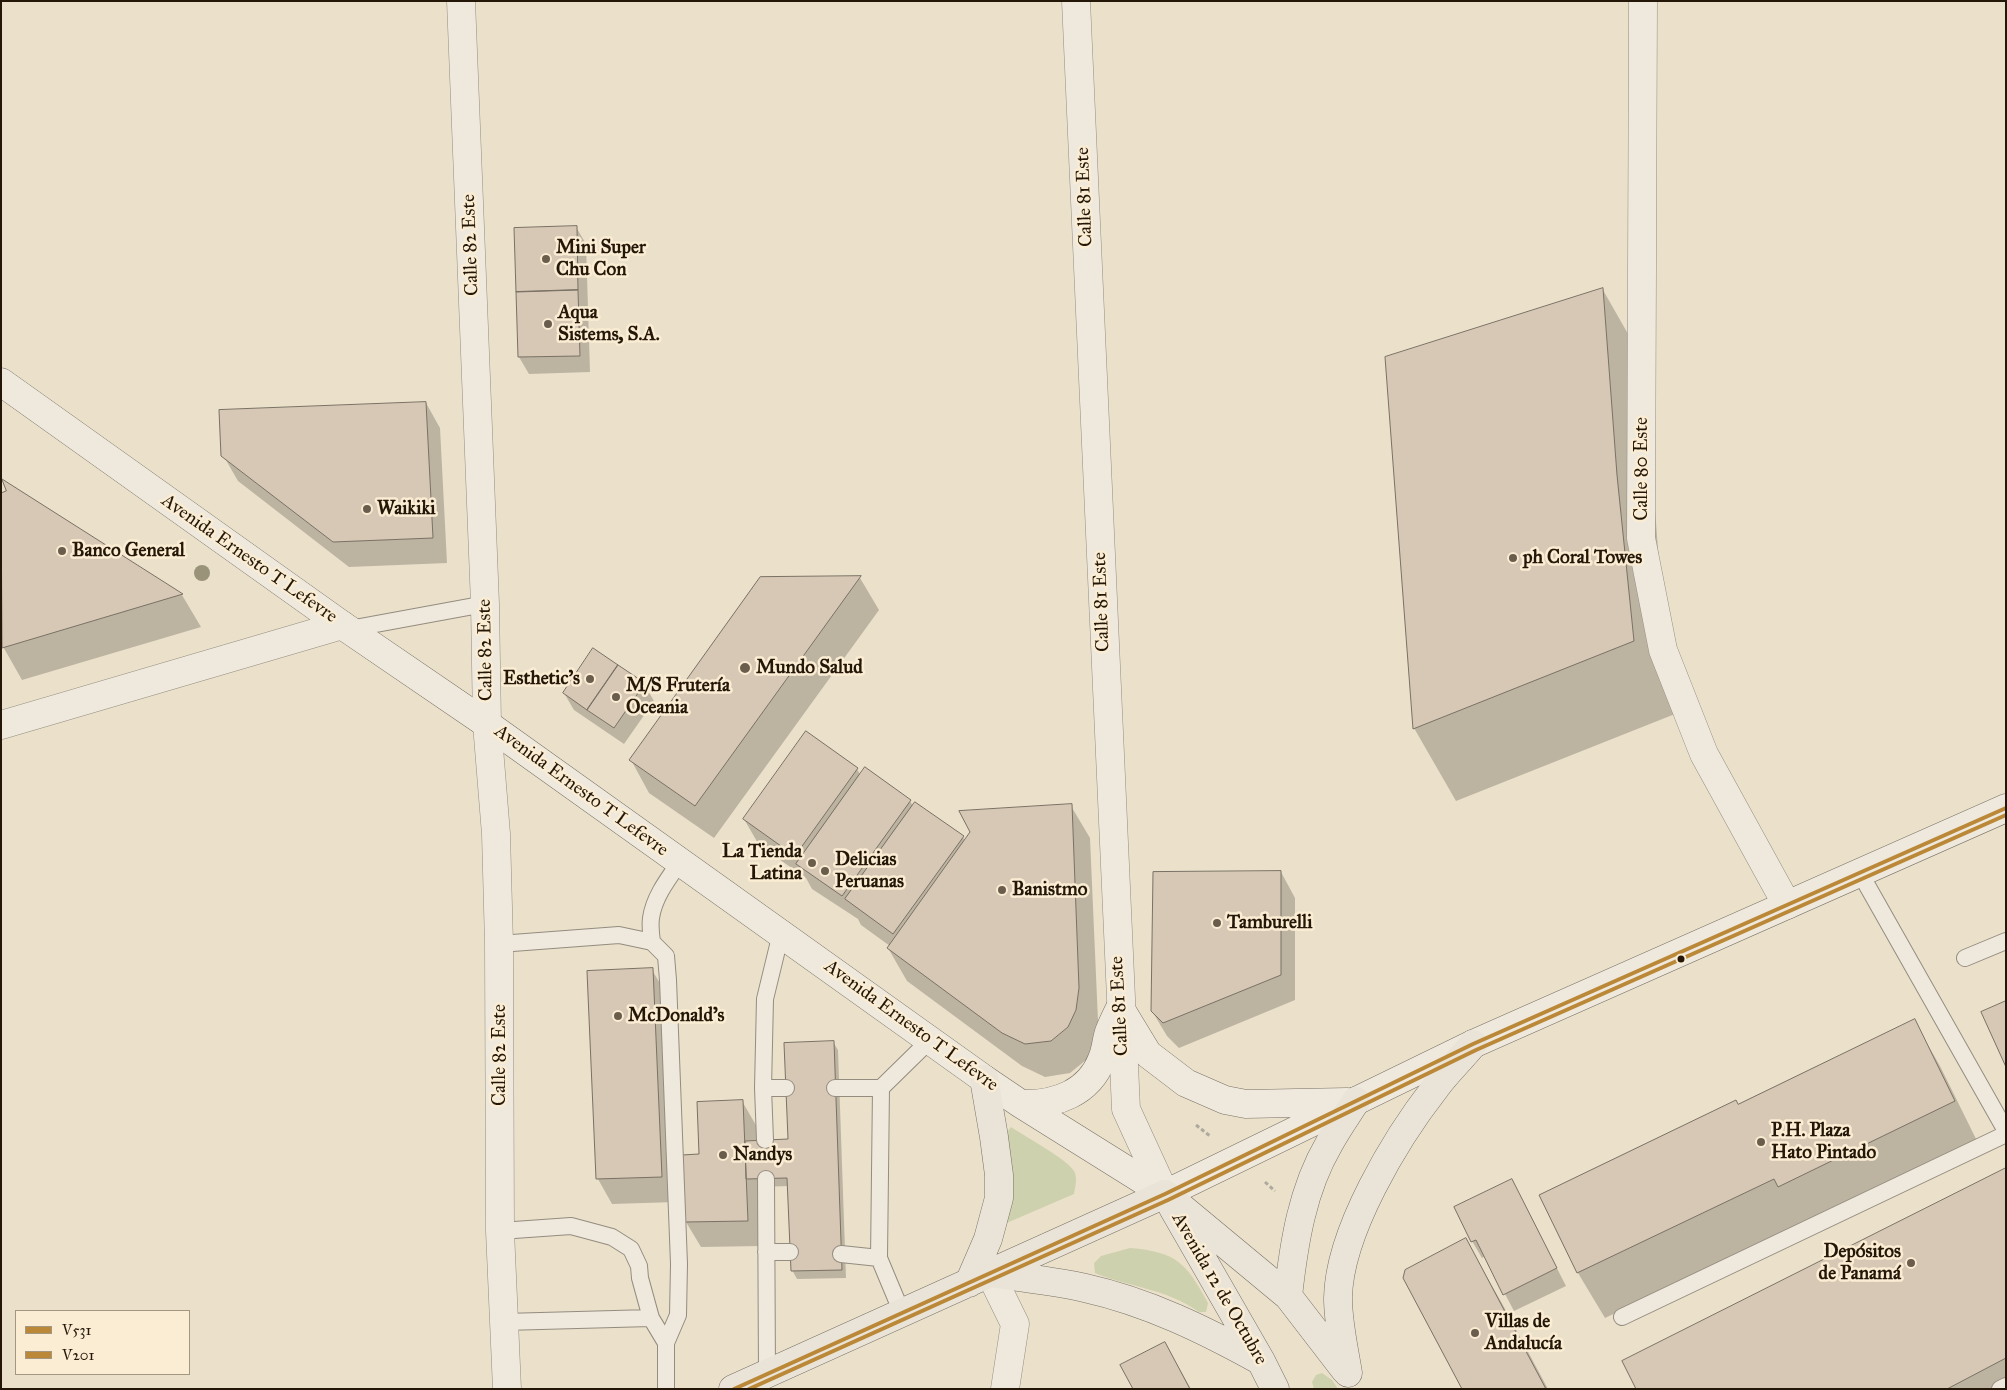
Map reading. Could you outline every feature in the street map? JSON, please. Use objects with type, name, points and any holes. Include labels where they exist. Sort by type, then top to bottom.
[{"type":"main road","points":[[1352,1381],[1340,1319],[1338,1297],[1346,1254],[1363,1205],[1418,1111],[1473,1044]]},
{"type":"main road","points":[[979,1278],[999,1198],[999,1175],[984,1079]]},
{"type":"main road","points":[[1288,1296],[1294,1244],[1307,1193],[1328,1145],[1356,1101]]},
{"type":"main road","points":[[733,1389],[1165,1194]]},
{"type":"main road","name":"Avenida 12 de Octubre","points":[[1165,1194],[1288,1296],[1352,1381]]},
{"type":"main road","name":"Avenida 12 de Octubre","points":[[1165,1194],[1275,1389]]},
{"type":"main road","points":[[979,1278],[1084,1287],[1129,1300],[1174,1316],[1208,1332],[1261,1362]]},
{"type":"street","name":"Calle 82 Este","points":[[461,1],[485,604],[487,724],[496,834],[499,944],[500,1231],[507,1389]]},
{"type":"street","name":"Calle 81 Este","points":[[1076,1],[1126,1109],[1165,1194]]},
{"type":"street","name":"Calle 80 Este","points":[[1644,1],[1641,538],[1663,650],[1704,754],[1787,905]]},
{"type":"street","name":"Avenida Ernesto T Lefevre","points":[[1,382],[346,627],[487,724],[984,1079],[1165,1194]]},
{"type":"street","points":[[1,725],[346,627]]},
{"type":"street","points":[[1165,1194],[1237,1157],[1473,1044],[2006,808]]},
{"type":"street","points":[[1120,1008],[1148,1054],[1171,1074],[1224,1100],[1246,1104],[1356,1101]]},
{"type":"street","points":[[1021,1104],[1059,1100],[1074,1093],[1088,1081],[1103,1056],[1108,1033],[1120,1008]]},
{"type":"street","points":[[979,1278],[1015,1324],[1005,1389]]},
{"type":"lane","points":[[346,627],[485,604]]},
{"type":"lane","points":[[652,942],[651,918],[661,889],[680,862]]},
{"type":"lane","points":[[1622,1317],[2006,1132],[1860,873]]},
{"type":"lane","points":[[765,1140],[763,1088],[765,999],[780,933]]},
{"type":"lane","points":[[499,944],[619,935],[652,942],[666,956],[679,1264],[678,1315],[666,1343],[666,1389]]},
{"type":"lane","points":[[1965,958],[2006,941]]},
{"type":"lane","points":[[835,1088],[881,1088],[930,1040]]},
{"type":"lane","points":[[763,1088],[786,1088]]},
{"type":"lane","points":[[881,1088],[879,1258],[902,1313]]},
{"type":"lane","points":[[766,1179],[767,1374]]},
{"type":"lane","points":[[500,1231],[570,1226],[612,1236],[631,1249],[639,1266],[650,1318],[666,1343]]},
{"type":"lane","points":[[766,1252],[790,1252]]},
{"type":"lane","points":[[841,1254],[879,1258]]},
{"type":"lane","points":[[504,1322],[650,1318]]},
{"type":"lane","points":[[2000,1389],[2006,1386]]},
{"type":"green space","points":[[1011,1127],[1063,1160],[1074,1171],[1076,1182],[1074,1194],[1002,1225],[1005,1135]]},
{"type":"green space","points":[[1130,1248],[1159,1253],[1178,1262],[1193,1278],[1208,1303],[1206,1312],[1199,1312],[1161,1293],[1095,1273],[1094,1263],[1101,1256]]},
{"type":"green space","points":[[1322,1373],[1332,1380],[1338,1389],[1314,1389],[1312,1382],[1316,1375]]},
{"type":"building","name":"Mini Super Chu Con","points":[[577,226],[578,290],[516,292],[514,228]]},
{"type":"building","name":"ph Coral Towes","points":[[1603,288],[1617,475],[1634,641],[1413,729],[1385,357]]},
{"type":"building","name":"Aqua Sistems, S.A.","points":[[578,290],[580,356],[518,357],[516,292]]},
{"type":"building","points":[[426,402],[433,538],[333,542],[221,456],[219,410]]},
{"type":"building","points":[[2,479],[183,594],[2,648],[1,493],[6,491]]},
{"type":"building","name":"Mundo Salud","points":[[861,576],[695,806],[629,760],[760,577]]},
{"type":"building","name":"Esthetic's","points":[[593,648],[618,665],[587,710],[563,693]]},
{"type":"building","name":"M/S Frutería Oceania","points":[[618,665],[645,683],[614,728],[587,710]]},
{"type":"building","points":[[806,731],[858,768],[795,856],[743,819]]},
{"type":"building","points":[[865,767],[911,800],[842,896],[796,864]]},
{"type":"building","points":[[915,802],[964,836],[893,934],[845,899]]},
{"type":"building","name":"Banistmo","points":[[1072,804],[1079,988],[1076,1010],[1068,1027],[1051,1041],[1025,1044],[1002,1033],[887,948],[970,832],[959,811]]},
{"type":"building","name":"Tamburelli","points":[[1281,871],[1281,975],[1163,1023],[1151,1011],[1153,872]]},
{"type":"building","points":[[653,968],[662,1177],[596,1179],[587,971]]},
{"type":"building","points":[[2006,1001],[2006,1067],[1981,1012]]},
{"type":"building","name":"P.H. Plaza Hato Pintado","points":[[1915,1019],[1955,1101],[1778,1187],[1774,1179],[1577,1273],[1539,1195],[1736,1100],[1738,1104]]},
{"type":"building","points":[[834,1041],[842,1270],[791,1271],[787,1178],[746,1179],[745,1141],[788,1139],[784,1043]]},
{"type":"building","points":[[743,1100],[748,1221],[685,1222],[682,1155],[699,1154],[697,1102]]},
{"type":"building","name":"Depósitos de Panamá","points":[[2006,1168],[2006,1358],[1947,1389],[1636,1389],[1622,1361]]},
{"type":"building","points":[[1512,1179],[1557,1268],[1503,1295],[1476,1240],[1471,1242],[1454,1207]]},
{"type":"building","name":"Villas de Andalucía","points":[[1466,1238],[1546,1389],[1462,1389],[1403,1278],[1405,1270]]},
{"type":"building","points":[[1165,1342],[1190,1389],[1133,1389],[1120,1365]]},
{"type":"transit line","name":"V531","points":[[734,1389],[1165,1194],[1473,1044],[2006,808]]},
{"type":"transit line","name":"V201","points":[[749,1389],[1168,1200],[1476,1050],[2006,815]]},
{"type":"place","name":"Mini Super Chu Con","points":[[546,259]]},
{"type":"place","name":"Aqua Sistems, S.A.","points":[[548,324]]},
{"type":"place","name":"Waikiki","points":[[367,509]]},
{"type":"place","name":"Banco General","points":[[62,551]]},
{"type":"place","name":"ph Coral Towes","points":[[1513,558]]},
{"type":"place","name":"Mundo Salud","points":[[745,668]]},
{"type":"place","name":"Esthetic's","points":[[590,679]]},
{"type":"place","name":"M/S Frutería Oceania","points":[[616,697]]},
{"type":"place","name":"La Tienda Latina","points":[[812,863]]},
{"type":"place","name":"Delicias Peruanas","points":[[825,871]]},
{"type":"place","name":"Banistmo","points":[[1002,890]]},
{"type":"place","name":"Tamburelli","points":[[1217,923]]},
{"type":"place","name":"McDonald's","points":[[618,1016]]},
{"type":"place","name":"P.H. Plaza Hato Pintado","points":[[1761,1142]]},
{"type":"place","name":"Nandys","points":[[723,1155]]},
{"type":"place","name":"Depósitos de Panamá","points":[[1911,1263]]},
{"type":"place","name":"Villas de Andalucía","points":[[1475,1333]]}]
